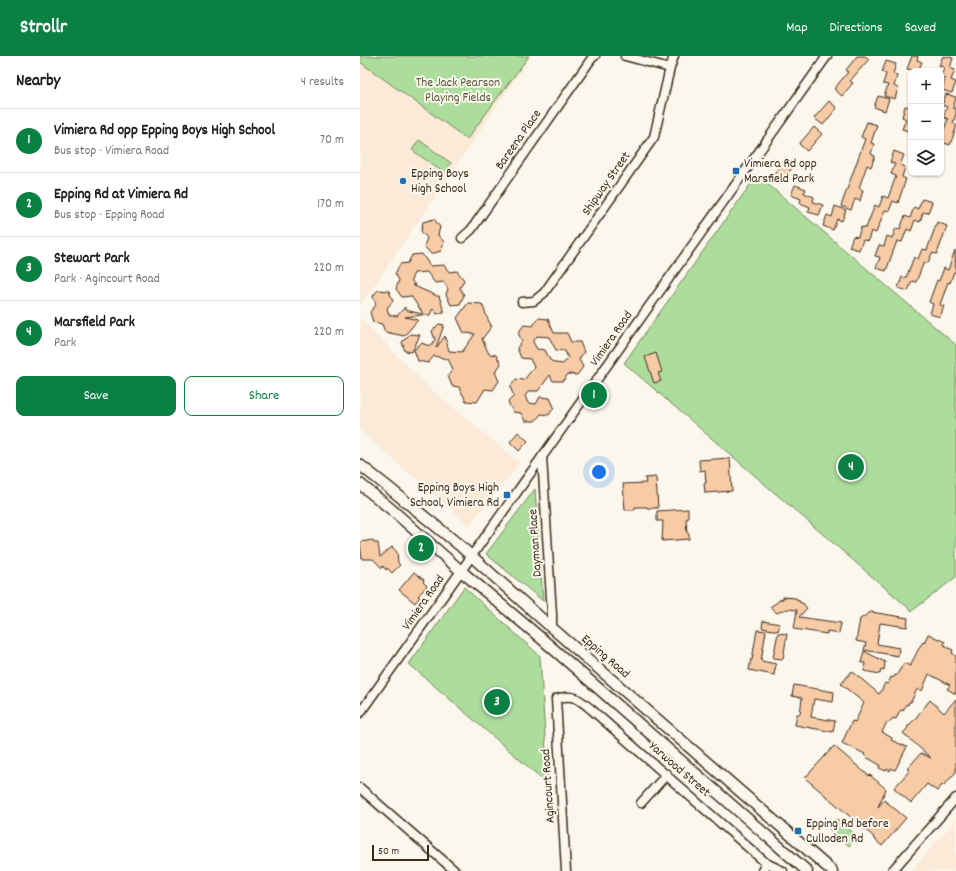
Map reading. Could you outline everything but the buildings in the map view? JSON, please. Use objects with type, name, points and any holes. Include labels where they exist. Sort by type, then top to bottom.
[{"type":"main road","name":"Epping Road","points":[[360,466],[394,492],[471,556],[832,871]]},
{"type":"main road","points":[[360,484],[542,639],[807,871]]},
{"type":"street","name":"Bareena Place","points":[[462,238],[471,230],[592,58],[595,56]]},
{"type":"street","points":[[625,56],[670,68]]},
{"type":"street","name":"Shipway Street","points":[[522,302],[534,301],[544,293],[654,138],[674,56]]},
{"type":"street","name":"Vimiera Road","points":[[360,714],[827,56]]},
{"type":"street","name":"Dayman Place","points":[[542,456],[552,628]]},
{"type":"street","name":"Yarwood Street","points":[[556,699],[563,696],[576,697],[666,774],[766,863],[783,871]]},
{"type":"street","name":"Agincourt Road","points":[[556,699],[566,871]]},
{"type":"street","points":[[641,803],[666,774]]},
{"type":"street","points":[[360,788],[455,871]]},
{"type":"street","points":[[892,871],[956,798]]},
{"type":"street","points":[[762,871],[766,863]]},
{"type":"shaded area","name":"Epping Boys High School","points":[[360,56],[531,56],[360,306]]},
{"type":"shaded area","points":[[360,318],[426,385],[520,463],[469,525],[360,430]]},
{"type":"shaded area","points":[[956,819],[956,871],[911,871],[926,854]]},
{"type":"green space","name":"The Jack Pearson Playing Fields","points":[[360,56],[529,56],[467,139],[360,62]]},
{"type":"green space","points":[[419,140],[451,163],[444,173],[412,150]]},
{"type":"green space","points":[[757,175],[956,345],[956,577],[912,611],[624,363]]},
{"type":"green space","points":[[535,489],[543,601],[486,554]]},
{"type":"green space","points":[[464,587],[540,656],[548,784],[409,664]]},
{"type":"green space","points":[[837,819],[858,837],[849,846],[829,829]]},
{"type":"place","name":"Vimiera Rd opp Marsfield Park","points":[[736,171]]},
{"type":"place","name":"Epping Boys High School","points":[[403,181]]},
{"type":"place","name":"Vimiera Rd opp Epping Boys High School","points":[[594,395]]},
{"type":"place","name":"Marsfield Park","points":[[851,467]]},
{"type":"place","name":"Epping Boys High School, Vimiera Rd","points":[[507,495]]},
{"type":"place","name":"Epping Rd at Vimiera Rd","points":[[421,548]]},
{"type":"place","name":"Stewart Park","points":[[497,702]]},
{"type":"place","name":"Epping Rd before Culloden Rd","points":[[798,831]]}]
